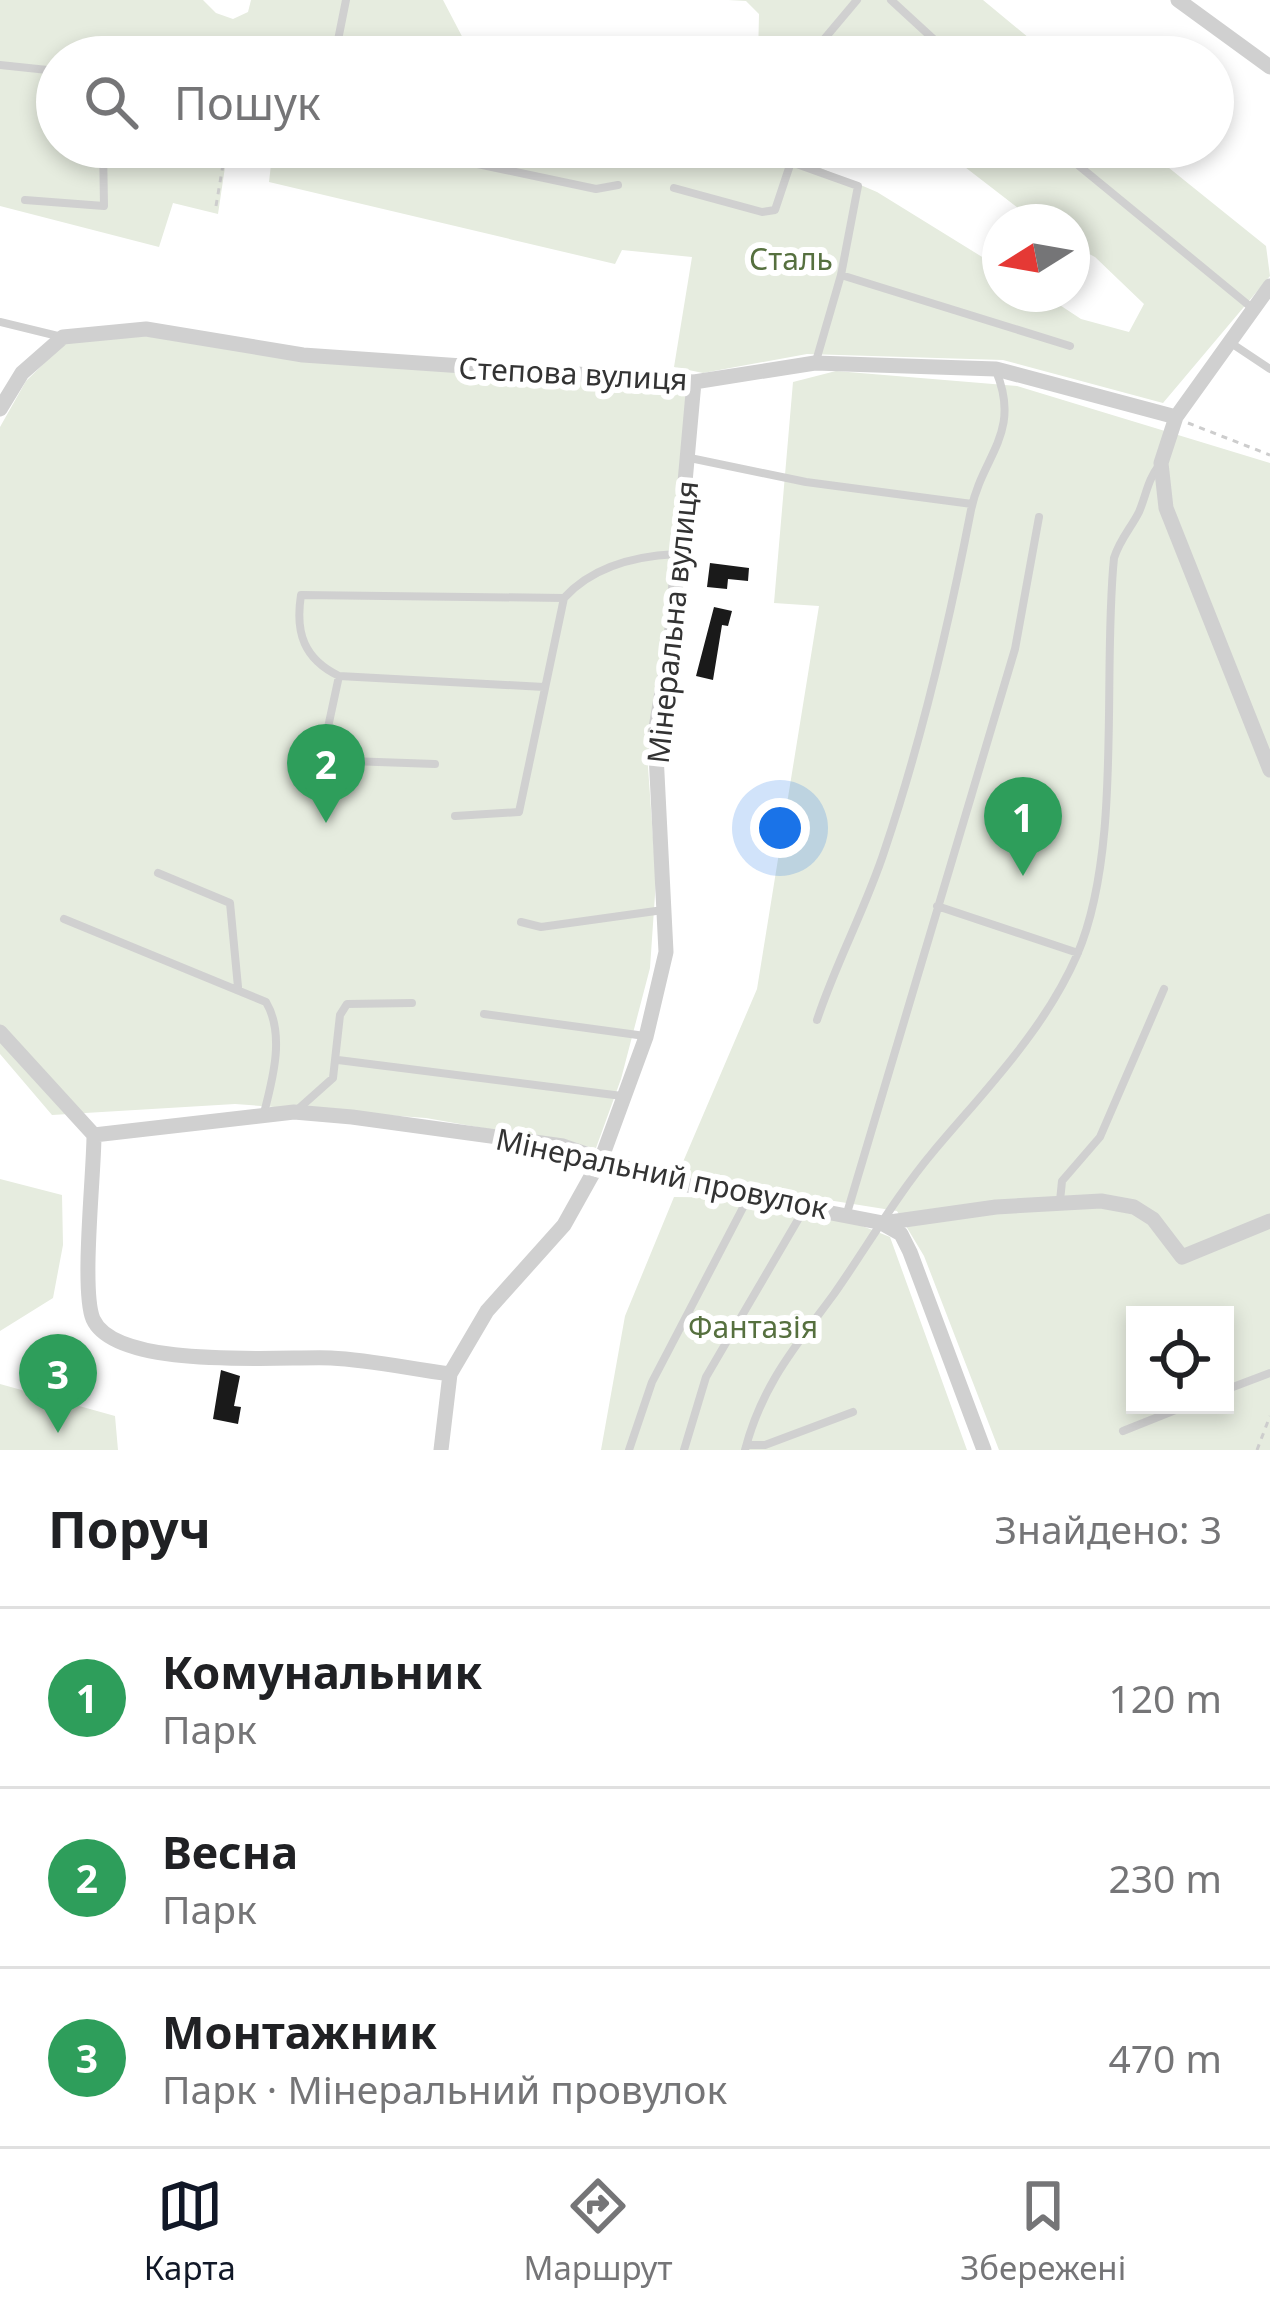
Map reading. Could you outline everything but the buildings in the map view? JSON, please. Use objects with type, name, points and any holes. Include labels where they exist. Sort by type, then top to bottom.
[{"type":"street","points":[[1178,0],[1227,36]]},
{"type":"street","points":[[1234,41],[1270,67]]},
{"type":"street","points":[[1270,286],[1176,417],[1161,463],[1166,508],[1270,770]]},
{"type":"street","name":"Степова вулиця","points":[[63,337],[146,329],[303,355],[694,382],[815,363],[996,370],[1176,417]]},
{"type":"street","points":[[0,409],[22,374],[63,337]]},
{"type":"street","name":"Мінеральна вулиця","points":[[441,1450],[450,1374],[487,1310],[564,1225],[602,1156],[646,1036],[666,952],[656,734],[694,382]]},
{"type":"street","points":[[0,1032],[94,1135],[89,1285],[94,1320],[117,1343],[243,1362],[332,1358],[450,1374]]},
{"type":"street","name":"Мінеральний провулок","points":[[94,1135],[295,1112],[541,1143],[602,1156],[661,1180],[883,1223],[1059,1203],[1134,1207],[1153,1219],[1182,1257],[1270,1220]]},
{"type":"street","points":[[883,1223],[901,1234],[910,1252],[984,1450]]},
{"type":"lane","points":[[339,36],[346,0]]},
{"type":"lane","points":[[827,36],[857,0]]},
{"type":"lane","points":[[891,0],[930,36]]},
{"type":"lane","points":[[0,65],[36,69]]},
{"type":"lane","points":[[25,200],[104,206],[103,168]]},
{"type":"lane","points":[[505,168],[596,189],[618,185]]},
{"type":"lane","points":[[674,188],[762,212],[775,210],[789,168]]},
{"type":"lane","points":[[808,168],[858,186],[842,275],[815,363]]},
{"type":"lane","points":[[1082,168],[1252,308]]},
{"type":"lane","points":[[842,275],[1070,346]]},
{"type":"lane","points":[[0,322],[63,337]]},
{"type":"lane","points":[[1230,342],[1270,369]]},
{"type":"lane","points":[[817,1020],[885,851],[962,572],[972,504],[988,474],[1006,413],[996,370]]},
{"type":"lane","points":[[688,458],[788,479],[972,504]]},
{"type":"lane","points":[[853,1412],[746,1448],[765,1390],[883,1223],[1030,1034],[1078,953],[1095,884],[1103,810],[1114,558],[1121,533],[1138,514],[1146,481],[1161,463]]},
{"type":"lane","points":[[847,1214],[1016,649],[1039,517]]},
{"type":"lane","points":[[455,816],[519,812],[564,598],[582,580],[626,561],[678,554]]},
{"type":"lane","points":[[544,687],[338,676],[313,661],[303,642],[299,603],[306,592],[564,598]]},
{"type":"lane","points":[[338,676],[321,760],[435,764]]},
{"type":"lane","points":[[158,873],[230,903],[238,987]]},
{"type":"lane","points":[[938,906],[1078,953]]},
{"type":"lane","points":[[521,922],[541,927],[664,910]]},
{"type":"lane","points":[[64,919],[266,1002],[275,1017],[273,1078],[263,1115]]},
{"type":"lane","points":[[1059,1203],[1062,1181],[1100,1137],[1164,988]]},
{"type":"lane","points":[[295,1112],[333,1078],[340,1015],[347,1004],[412,1004]]},
{"type":"lane","points":[[484,1014],[574,1022],[646,1036]]},
{"type":"lane","points":[[338,1060],[625,1096]]},
{"type":"lane","points":[[629,1450],[652,1382],[749,1195]]},
{"type":"lane","points":[[684,1450],[706,1377],[806,1205]]},
{"type":"lane","points":[[1234,1387],[1270,1373]]},
{"type":"lane","points":[[1124,1431],[1166,1414]]},
{"type":"path","points":[[216,206],[222,168]]},
{"type":"path","points":[[1176,417],[1270,455]]},
{"type":"path","points":[[1257,1450],[1270,1416]]},
{"type":"green space","points":[[0,0],[203,0],[216,13],[233,19],[248,12],[251,0],[443,0],[462,36],[36,36],[36,168],[225,168],[218,214],[173,203],[159,247],[0,206]]},
{"type":"green space","points":[[728,0],[983,0],[1027,36],[758,36],[759,14],[746,1]]},
{"type":"green space","name":"Сталь","points":[[271,168],[820,168],[877,192],[982,257],[982,312],[1070,312],[1129,332],[1144,304],[1090,254],[1090,204],[1013,204],[966,168],[1169,168],[1266,246],[1270,276],[1163,403],[1003,360],[807,354],[703,373],[674,367],[692,257],[622,250],[615,264],[269,182]]},
{"type":"green space","points":[[144,336],[504,377],[689,386],[670,618],[648,767],[656,880],[650,968],[621,1079],[596,1148],[426,1118],[235,1104],[52,1115],[0,1054],[0,427],[26,381],[66,342]]},
{"type":"green space","points":[[836,371],[1017,386],[1270,463],[1270,1450],[999,1450],[924,1256],[897,1211],[677,1176],[757,989],[819,606],[774,603],[793,382]]},
{"type":"green space","points":[[0,1179],[62,1195],[63,1245],[53,1298],[0,1331]]},
{"type":"green space","name":"Фантазія","points":[[674,1197],[784,1206],[838,1218],[890,1237],[967,1450],[601,1450],[625,1316]]},
{"type":"green space","points":[[0,1384],[115,1416],[118,1450],[0,1450]]},
{"type":"place","name":"Весна","points":[[326,823]]},
{"type":"place","name":"Комунальник","points":[[1023,876]]},
{"type":"place","name":"Монтажник","points":[[58,1433]]}]
